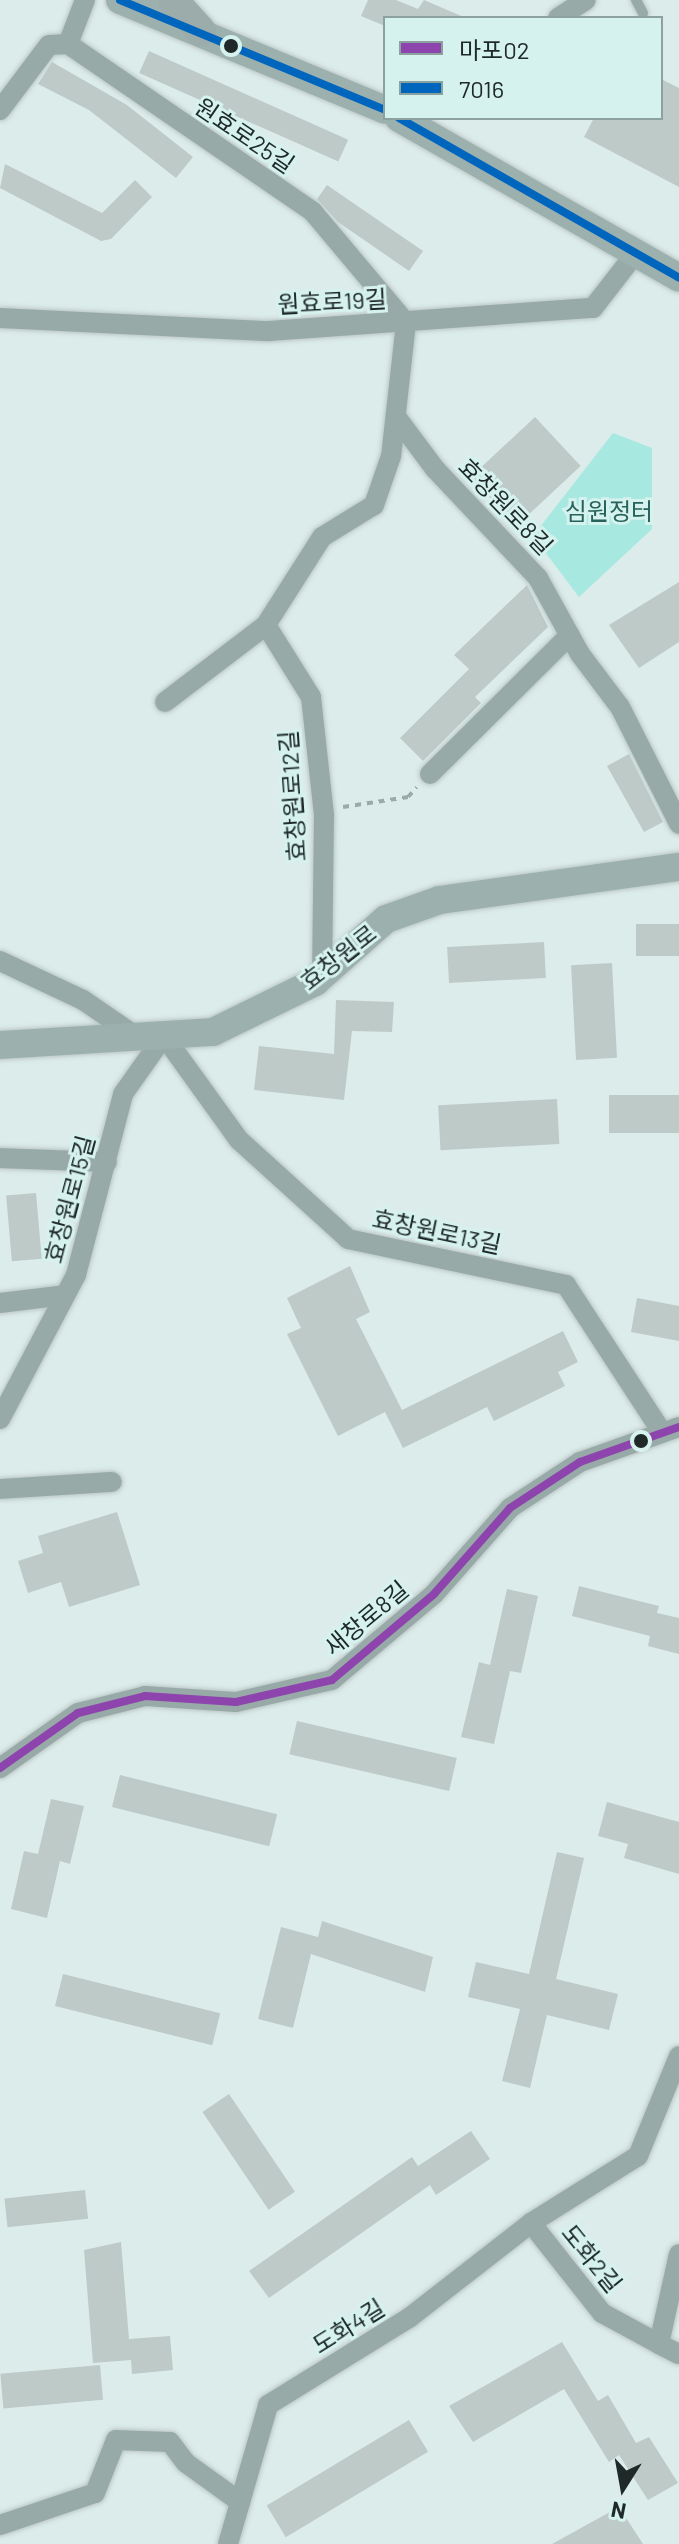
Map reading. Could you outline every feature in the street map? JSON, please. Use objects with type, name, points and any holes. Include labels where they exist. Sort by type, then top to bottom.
[{"type":"main road","points":[[173,0],[201,31]]},
{"type":"street","points":[[0,110],[49,45],[68,44],[85,0]]},
{"type":"street","points":[[120,0],[378,102]]},
{"type":"street","points":[[561,16],[586,0]]},
{"type":"street","name":"원효로25길","points":[[68,44],[313,212],[406,323]]},
{"type":"street","points":[[403,120],[638,250],[679,278]]},
{"type":"street","name":"원효로19길","points":[[0,318],[269,331],[593,308],[638,250]]},
{"type":"street","points":[[165,702],[266,625],[322,537],[374,505],[397,418],[406,323]]},
{"type":"street","name":"효창원로8길","points":[[397,418],[435,469],[538,578],[570,635],[620,707],[679,824]]},
{"type":"street","name":"효창원로12길","points":[[266,625],[311,697],[324,815],[322,976]]},
{"type":"street","points":[[430,774],[570,635]]},
{"type":"street","name":"효창원로","points":[[0,1045],[213,1032],[322,976],[386,919],[440,900],[679,867]]},
{"type":"street","name":"효창원로13길","points":[[0,961],[150,1036],[239,1140],[348,1239],[566,1285],[670,1430]]},
{"type":"street","name":"효창원로15길","points":[[0,1419],[76,1275],[123,1094],[150,1036]]},
{"type":"street","points":[[0,1158],[107,1162]]},
{"type":"street","points":[[0,1303],[65,1295]]},
{"type":"street","name":"새창로8길","points":[[0,1768],[78,1713],[145,1696],[236,1702],[332,1680],[434,1594],[510,1508],[580,1462],[670,1430]]},
{"type":"street","points":[[0,1489],[112,1482]]},
{"type":"street","name":"도화4길","points":[[228,2544],[268,2405],[409,2318],[531,2223],[638,2156],[679,2056]]},
{"type":"street","name":"도화2길","points":[[531,2223],[602,2313],[679,2354]]},
{"type":"street","points":[[659,2344],[679,2254]]},
{"type":"street","points":[[0,2525],[95,2493],[116,2440],[170,2442],[186,2463],[240,2502]]},
{"type":"lane","points":[[636,0],[643,13]]},
{"type":"path","points":[[335,808],[408,797],[430,774]]},
{"type":"green space","name":"심원정터","points":[[613,433],[652,448],[652,529],[579,597],[533,536]]},
{"type":"building","points":[[368,0],[396,0],[418,9],[424,0],[461,16],[383,16],[383,25],[361,16]]},
{"type":"building","points":[[149,51],[348,140],[338,162],[139,73]]},
{"type":"building","points":[[52,62],[127,105],[193,157],[176,178],[89,110],[38,84]]},
{"type":"building","points":[[663,80],[679,88],[679,187],[584,137],[593,120],[663,120]]},
{"type":"building","points":[[5,164],[102,213],[135,180],[152,197],[111,239],[101,241],[0,188]]},
{"type":"building","points":[[327,185],[423,251],[409,271],[338,222],[317,199]]},
{"type":"building","points":[[535,417],[581,466],[516,526],[471,477]]},
{"type":"building","points":[[679,582],[679,642],[639,668],[609,625]]},
{"type":"building","points":[[527,585],[548,627],[475,697],[481,703],[423,761],[400,738],[469,669],[454,655]]},
{"type":"building","points":[[629,754],[663,822],[644,832],[607,766]]},
{"type":"building","points":[[636,924],[679,924],[679,956],[636,956]]},
{"type":"building","points":[[544,942],[546,978],[449,983],[447,947]]},
{"type":"building","points":[[612,963],[617,1058],[576,1060],[571,965]]},
{"type":"building","points":[[336,1000],[394,1002],[392,1032],[352,1031],[344,1100],[254,1090],[259,1046],[334,1054]]},
{"type":"building","points":[[609,1095],[679,1095],[679,1133],[609,1133]]},
{"type":"building","points":[[557,1099],[559,1144],[441,1150],[438,1105]]},
{"type":"building","points":[[36,1193],[42,1259],[12,1261],[6,1196]]},
{"type":"building","points":[[350,1266],[370,1312],[356,1319],[402,1410],[563,1331],[578,1362],[558,1372],[565,1386],[494,1421],[487,1407],[403,1448],[385,1412],[338,1436],[287,1334],[301,1328],[287,1298]]},
{"type":"building","points":[[637,1298],[679,1306],[679,1341],[631,1332]]},
{"type":"building","points":[[117,1512],[140,1585],[69,1607],[61,1582],[28,1593],[18,1561],[43,1553],[38,1536]]},
{"type":"building","points":[[579,1586],[659,1606],[657,1613],[679,1618],[679,1654],[648,1646],[650,1636],[572,1616]]},
{"type":"building","points":[[507,1589],[538,1596],[521,1673],[510,1671],[494,1744],[461,1737],[479,1662],[490,1665]]},
{"type":"building","points":[[297,1721],[457,1758],[449,1791],[289,1754]]},
{"type":"building","points":[[120,1775],[277,1814],[269,1846],[112,1807]]},
{"type":"building","points":[[51,1799],[84,1806],[70,1864],[60,1861],[47,1918],[11,1909],[24,1851],[38,1854]]},
{"type":"building","points":[[607,1802],[679,1822],[679,1874],[624,1858],[628,1844],[598,1836]]},
{"type":"building","points":[[557,1852],[584,1858],[556,1979],[618,1994],[609,2030],[547,2015],[530,2088],[502,2081],[520,2009],[468,1997],[476,1962],[529,1974]]},
{"type":"building","points":[[322,1921],[433,1957],[425,1992],[311,1954],[293,2028],[258,2019],[281,1927],[318,1937]]},
{"type":"building","points":[[63,1974],[220,2013],[212,2045],[55,2006]]},
{"type":"building","points":[[229,2094],[295,2192],[268,2210],[202,2112]]},
{"type":"building","points":[[471,2131],[490,2159],[436,2195],[430,2185],[269,2298],[249,2271],[412,2157],[418,2166]]},
{"type":"building","points":[[85,2190],[88,2219],[7,2227],[4,2198]]},
{"type":"building","points":[[121,2242],[129,2339],[170,2336],[173,2370],[132,2374],[131,2360],[93,2363],[84,2250]]},
{"type":"building","points":[[562,2342],[598,2401],[608,2395],[636,2443],[649,2437],[678,2483],[648,2500],[619,2455],[609,2462],[564,2389],[473,2442],[449,2406]]},
{"type":"building","points":[[100,2365],[103,2400],[3,2409],[0,2374]]},
{"type":"building","points":[[409,2420],[428,2452],[286,2537],[267,2505]]},
{"type":"building","points":[[619,2507],[643,2544],[552,2544]]},
{"type":"transit line","name":"7016","points":[[120,0],[383,109]]},
{"type":"transit line","name":"7016","points":[[402,120],[679,278]]},
{"type":"transit line","name":"마포02","points":[[0,1768],[78,1713],[145,1696],[236,1702],[332,1680],[434,1594],[510,1508],[580,1462],[679,1427]]}]
